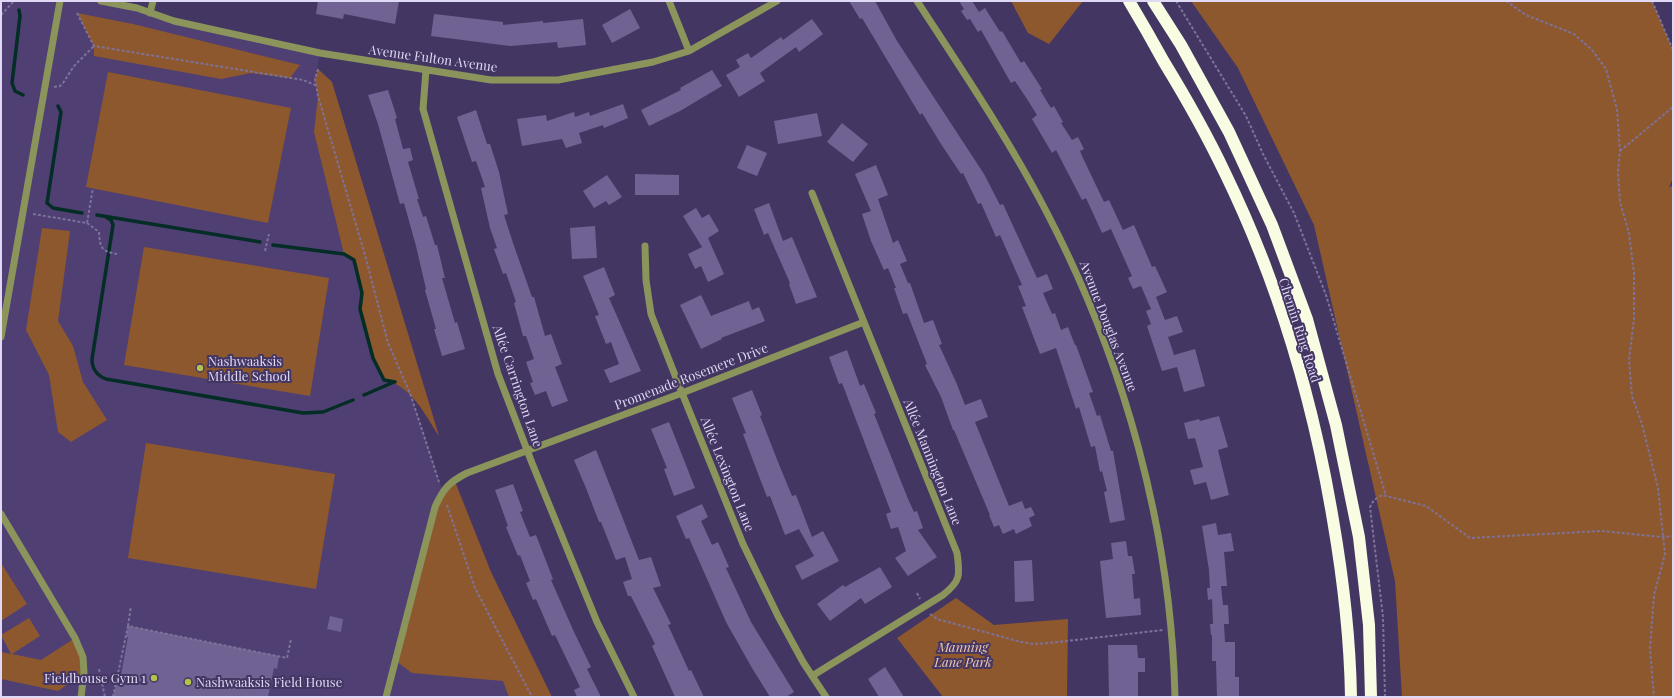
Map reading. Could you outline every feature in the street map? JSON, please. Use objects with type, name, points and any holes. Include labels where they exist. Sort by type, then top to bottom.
[{"type":"highway","name":"Chemin Ring Road","points":[[1129,1],[1197,117],[1225,172],[1261,255],[1287,327],[1310,406],[1328,490],[1339,553],[1346,616],[1351,697]]},
{"type":"highway","name":"Chemin Ring Road","points":[[1153,1],[1181,45],[1229,132],[1272,225],[1307,319],[1336,425],[1359,537],[1369,624],[1371,697]]},
{"type":"street","points":[[1,337],[60,1]]},
{"type":"street","name":"Avenue Fulton Avenue","points":[[101,1],[137,8],[174,21],[320,54],[491,80],[558,80],[653,62],[689,50],[776,1]]},
{"type":"street","points":[[150,13],[153,1]]},
{"type":"street","points":[[669,1],[689,50]]},
{"type":"street","name":"Avenue Douglas Avenue","points":[[918,1],[1023,168],[1069,257],[1093,310],[1114,367],[1127,407],[1157,528],[1170,630],[1174,697]]},
{"type":"street","name":"Allée Carrington Lane","points":[[426,70],[424,109],[498,374],[527,450],[597,622],[634,697]]},
{"type":"street","name":"Allée Mannington Lane","points":[[812,193],[957,553],[959,570],[955,585],[943,595],[812,676]]},
{"type":"street","name":"Allée Lexington Lane","points":[[645,246],[646,280],[651,314],[682,393],[743,544],[778,616],[812,676],[826,697]]},
{"type":"street","name":"Promenade Rosemere Drive","points":[[442,491],[454,479],[467,473],[682,393],[864,322]]},
{"type":"street","points":[[386,697],[435,507],[442,491]]},
{"type":"street","points":[[1,514],[75,638],[83,657],[84,673],[81,697]]},
{"type":"path","points":[[1,15],[14,1]]},
{"type":"path","points":[[1176,1],[1246,116],[1264,156],[1294,213],[1326,295],[1386,496]]},
{"type":"path","points":[[1506,1],[1526,15],[1574,34],[1592,50],[1606,69],[1617,109],[1620,151],[1618,171],[1620,202],[1629,233],[1634,273],[1634,319],[1629,360],[1632,396],[1642,424],[1658,488],[1665,554],[1654,595],[1650,649],[1654,697]]},
{"type":"path","points":[[1652,1],[1673,50]]},
{"type":"path","points":[[77,13],[94,46]]},
{"type":"path","points":[[94,46],[303,80],[315,85]]},
{"type":"path","points":[[54,87],[60,86],[63,83],[74,66],[94,46]]},
{"type":"path","points":[[318,70],[315,85],[365,255],[388,343],[410,393],[475,588],[532,697]]},
{"type":"path","points":[[1620,151],[1673,107]]},
{"type":"path","points":[[87,223],[93,188]]},
{"type":"path","points":[[30,213],[87,223],[99,232],[100,245],[106,252],[116,254]]},
{"type":"path","points":[[265,251],[269,234]]},
{"type":"path","points":[[1385,697],[1383,617],[1370,507],[1374,500],[1382,495],[1426,506],[1470,538],[1601,531],[1663,537],[1673,536]]},
{"type":"path","points":[[917,593],[929,614],[937,619],[1021,642],[1034,644],[1170,630]]},
{"type":"path","points":[[113,697],[131,606]]},
{"type":"path","points":[[128,626],[287,658],[291,639]]},
{"type":"path","points":[[99,669],[105,697]]},
{"type":"shaded area","name":"Nashwaaksis Middle School","points":[[3,1],[101,1],[174,21],[320,53],[315,79],[410,393],[475,588],[532,697],[1,697],[1,13]]},
{"type":"green space","points":[[1011,1],[1083,1],[1049,44],[1028,33]]},
{"type":"green space","points":[[1191,1],[1652,1],[1673,50],[1673,178],[1669,187],[1673,186],[1673,697],[1402,697],[1395,581],[1314,225],[1238,68]]},
{"type":"green space","points":[[77,13],[133,24],[300,65],[290,78],[251,73],[221,79],[94,56],[94,46]]},
{"type":"green space","points":[[318,69],[332,82],[439,436],[423,410],[410,394],[394,383],[384,380],[373,358],[360,309],[362,293],[354,260],[344,254],[314,132],[318,96],[315,79]]},
{"type":"green space","points":[[108,72],[291,108],[268,223],[86,187]]},
{"type":"green space","points":[[42,228],[70,231],[58,321],[73,346],[83,382],[107,420],[71,442],[58,432],[49,375],[26,330]]},
{"type":"green space","points":[[144,247],[329,278],[310,396],[124,365]]},
{"type":"green space","points":[[146,443],[335,474],[316,589],[128,558]]},
{"type":"green space","points":[[454,479],[491,572],[552,697],[509,697],[503,681],[412,673],[396,661],[435,507]]},
{"type":"green space","points":[[1,563],[27,604],[1,621]]},
{"type":"green space","name":"Manning Lane Park","points":[[956,598],[994,625],[1068,619],[1067,697],[943,697],[897,638]]},
{"type":"green space","points":[[29,618],[40,636],[12,654],[41,660],[75,638],[84,673],[58,691],[1,679],[1,652],[11,654],[1,635]]},
{"type":"building","points":[[318,1],[399,1],[395,24],[344,14],[343,19],[316,14]]},
{"type":"building","points":[[849,1],[875,1],[897,41],[984,174],[1000,205],[1003,204],[1037,278],[1047,274],[1053,289],[1043,293],[1052,314],[1055,313],[1061,330],[1068,327],[1093,392],[1089,393],[1097,416],[1100,415],[1111,451],[1113,451],[1125,520],[1110,523],[1104,492],[1107,491],[1102,471],[1100,472],[1095,446],[1091,447],[1079,407],[1076,409],[1056,348],[1040,354],[1022,307],[1026,306],[1018,286],[1022,285],[1000,235],[996,237],[981,203],[978,204],[963,173],[961,174],[922,113],[920,115],[862,18],[860,19]]},
{"type":"building","points":[[959,1],[972,1],[979,12],[985,8],[1000,32],[1002,31],[1021,63],[1024,61],[1042,89],[1040,90],[1051,108],[1054,106],[1063,122],[1061,123],[1072,140],[1078,137],[1084,149],[1080,151],[1082,156],[1104,202],[1109,200],[1123,230],[1134,225],[1152,267],[1155,266],[1167,292],[1156,297],[1165,320],[1177,316],[1183,332],[1168,337],[1174,355],[1195,349],[1205,386],[1184,392],[1177,367],[1162,371],[1147,326],[1151,324],[1146,311],[1151,309],[1141,286],[1133,289],[1128,278],[1132,276],[1111,229],[1102,233],[1086,198],[1082,200],[1056,150],[1052,153],[1032,119],[1037,115],[1015,81],[1011,83],[981,30],[978,32],[970,19],[967,20],[961,11],[964,9]]},
{"type":"building","points":[[630,9],[640,28],[612,43],[602,25]]},
{"type":"building","points":[[434,14],[503,22],[503,25],[583,19],[586,45],[558,48],[557,42],[511,46],[431,36]]},
{"type":"building","points":[[812,19],[823,34],[799,52],[796,47],[760,73],[765,81],[739,97],[726,75],[740,67],[736,60],[748,53],[751,58],[781,37],[783,40]]},
{"type":"building","points":[[712,70],[722,86],[680,111],[649,126],[641,110],[681,90],[680,88]]},
{"type":"building","points":[[388,90],[397,118],[395,119],[403,149],[410,148],[413,160],[408,162],[419,199],[417,199],[423,217],[426,216],[435,245],[437,245],[445,278],[442,278],[455,323],[457,322],[465,349],[442,356],[434,329],[436,329],[425,290],[416,246],[404,203],[400,204],[378,124],[368,95]]},
{"type":"building","points":[[623,104],[628,118],[604,128],[603,125],[579,133],[582,143],[566,148],[562,139],[522,146],[517,119],[546,115],[547,121],[574,112],[575,117],[589,112],[590,116]]},
{"type":"building","points":[[476,110],[487,144],[490,144],[499,172],[508,214],[504,215],[513,243],[532,297],[534,297],[545,336],[551,334],[562,364],[555,367],[568,401],[552,407],[546,391],[535,395],[530,383],[533,382],[526,362],[534,359],[526,336],[523,336],[514,303],[516,302],[506,273],[503,274],[494,249],[497,248],[490,228],[481,188],[485,187],[476,161],[472,162],[457,117]]},
{"type":"building","points":[[817,113],[822,136],[778,144],[774,121]]},
{"type":"building","points":[[842,123],[868,144],[853,162],[827,142]]},
{"type":"building","points":[[747,145],[767,153],[757,176],[737,168]]},
{"type":"building","points":[[876,165],[888,195],[878,199],[893,243],[898,240],[907,261],[900,264],[908,283],[910,283],[924,323],[933,320],[942,344],[939,345],[965,405],[981,399],[988,417],[975,422],[1009,506],[1022,501],[1025,509],[1031,507],[1035,515],[1029,518],[1032,526],[1016,534],[1014,529],[1003,534],[999,525],[994,527],[953,430],[941,397],[925,365],[927,364],[907,313],[903,314],[894,288],[896,288],[888,268],[884,270],[871,241],[862,214],[871,211],[855,174]]},
{"type":"building","points":[[635,174],[679,175],[679,195],[635,195]]},
{"type":"building","points":[[607,175],[622,197],[609,205],[606,201],[594,208],[583,191]]},
{"type":"building","points":[[769,203],[783,241],[792,237],[817,297],[796,304],[789,284],[790,283],[768,233],[764,235],[754,209]]},
{"type":"building","points":[[696,208],[702,218],[709,214],[719,231],[708,238],[724,274],[708,282],[701,266],[695,269],[688,254],[702,247],[683,216]]},
{"type":"building","points":[[595,226],[597,258],[572,259],[570,228]]},
{"type":"building","points":[[604,267],[615,295],[609,298],[641,371],[610,383],[604,370],[619,364],[611,342],[606,344],[595,316],[599,315],[583,276]]},
{"type":"building","points":[[701,295],[711,316],[749,301],[752,310],[759,307],[765,321],[721,338],[722,339],[701,349],[680,305]]},
{"type":"building","points":[[847,350],[860,386],[864,384],[876,413],[874,414],[908,499],[914,512],[917,511],[923,528],[918,530],[937,557],[908,576],[895,558],[906,551],[898,527],[891,529],[886,514],[891,512],[842,383],[839,384],[829,357]]},
{"type":"building","points":[[752,390],[762,415],[760,416],[778,462],[792,496],[796,495],[812,537],[823,531],[839,561],[802,580],[795,566],[814,556],[799,529],[785,535],[770,496],[767,497],[743,434],[746,433],[732,398]]},
{"type":"building","points":[[1219,416],[1228,447],[1218,450],[1229,495],[1211,500],[1206,482],[1194,485],[1190,470],[1203,467],[1195,438],[1188,439],[1184,423]]},
{"type":"building","points":[[669,422],[695,488],[674,496],[664,469],[667,468],[651,429]]},
{"type":"building","points":[[596,450],[639,560],[651,557],[661,586],[653,588],[671,624],[668,625],[689,671],[691,670],[704,697],[675,697],[652,646],[655,644],[631,596],[628,596],[623,582],[632,579],[625,557],[616,560],[574,460]]},
{"type":"building","points":[[513,484],[523,511],[520,512],[530,537],[536,535],[553,579],[551,580],[591,667],[587,669],[601,697],[577,697],[574,690],[580,687],[555,635],[552,636],[536,599],[533,600],[526,583],[530,581],[520,555],[518,556],[506,527],[508,526],[495,490]]},
{"type":"building","points":[[702,504],[708,517],[701,521],[712,545],[718,542],[729,567],[726,568],[751,622],[794,692],[786,697],[770,697],[726,622],[689,538],[686,539],[676,516]]},
{"type":"building","points":[[1216,523],[1218,535],[1231,533],[1234,551],[1224,552],[1227,586],[1221,586],[1223,605],[1228,605],[1229,624],[1224,624],[1225,642],[1235,642],[1235,677],[1239,677],[1239,696],[1236,697],[1217,697],[1216,661],[1212,661],[1212,635],[1210,624],[1213,624],[1212,599],[1208,600],[1207,588],[1210,588],[1209,570],[1202,526]]},
{"type":"building","points":[[1126,541],[1128,556],[1132,556],[1135,574],[1132,574],[1134,599],[1140,598],[1141,615],[1106,618],[1100,561],[1113,559],[1111,543]]},
{"type":"building","points":[[1032,560],[1034,601],[1015,602],[1014,561]]},
{"type":"building","points":[[880,567],[892,587],[865,604],[861,598],[830,621],[817,604],[843,585],[845,587]]},
{"type":"building","points":[[330,616],[343,619],[341,632],[327,629]]},
{"type":"building","points":[[128,626],[279,656],[277,669],[274,668],[268,697],[113,696],[116,685],[119,686],[128,637],[126,637]]},
{"type":"building","points":[[1108,645],[1137,645],[1138,658],[1145,658],[1145,672],[1138,672],[1138,697],[1109,697]]},
{"type":"building","points":[[885,667],[904,697],[879,697],[868,679]]},
{"type":"waterway","points":[[19,10],[20,16],[12,83],[15,91],[23,95]]},
{"type":"waterway","points":[[58,106],[61,112],[47,203],[53,208],[82,213]]},
{"type":"waterway","points":[[97,215],[260,242]]},
{"type":"waterway","points":[[106,217],[111,220],[113,225],[92,359],[93,366],[97,374],[106,379],[303,413],[323,412],[353,400]]},
{"type":"waterway","points":[[273,245],[344,254],[354,260],[362,293],[360,309],[373,358],[384,380],[395,382]]},
{"type":"waterway","points":[[364,395],[394,382]]},
{"type":"place","name":"Nashwaaksis Middle School","points":[[200,368]]},
{"type":"place","name":"Fieldhouse Gym 1","points":[[154,678]]},
{"type":"place","name":"Nashwaaksis Field House","points":[[188,682]]}]
